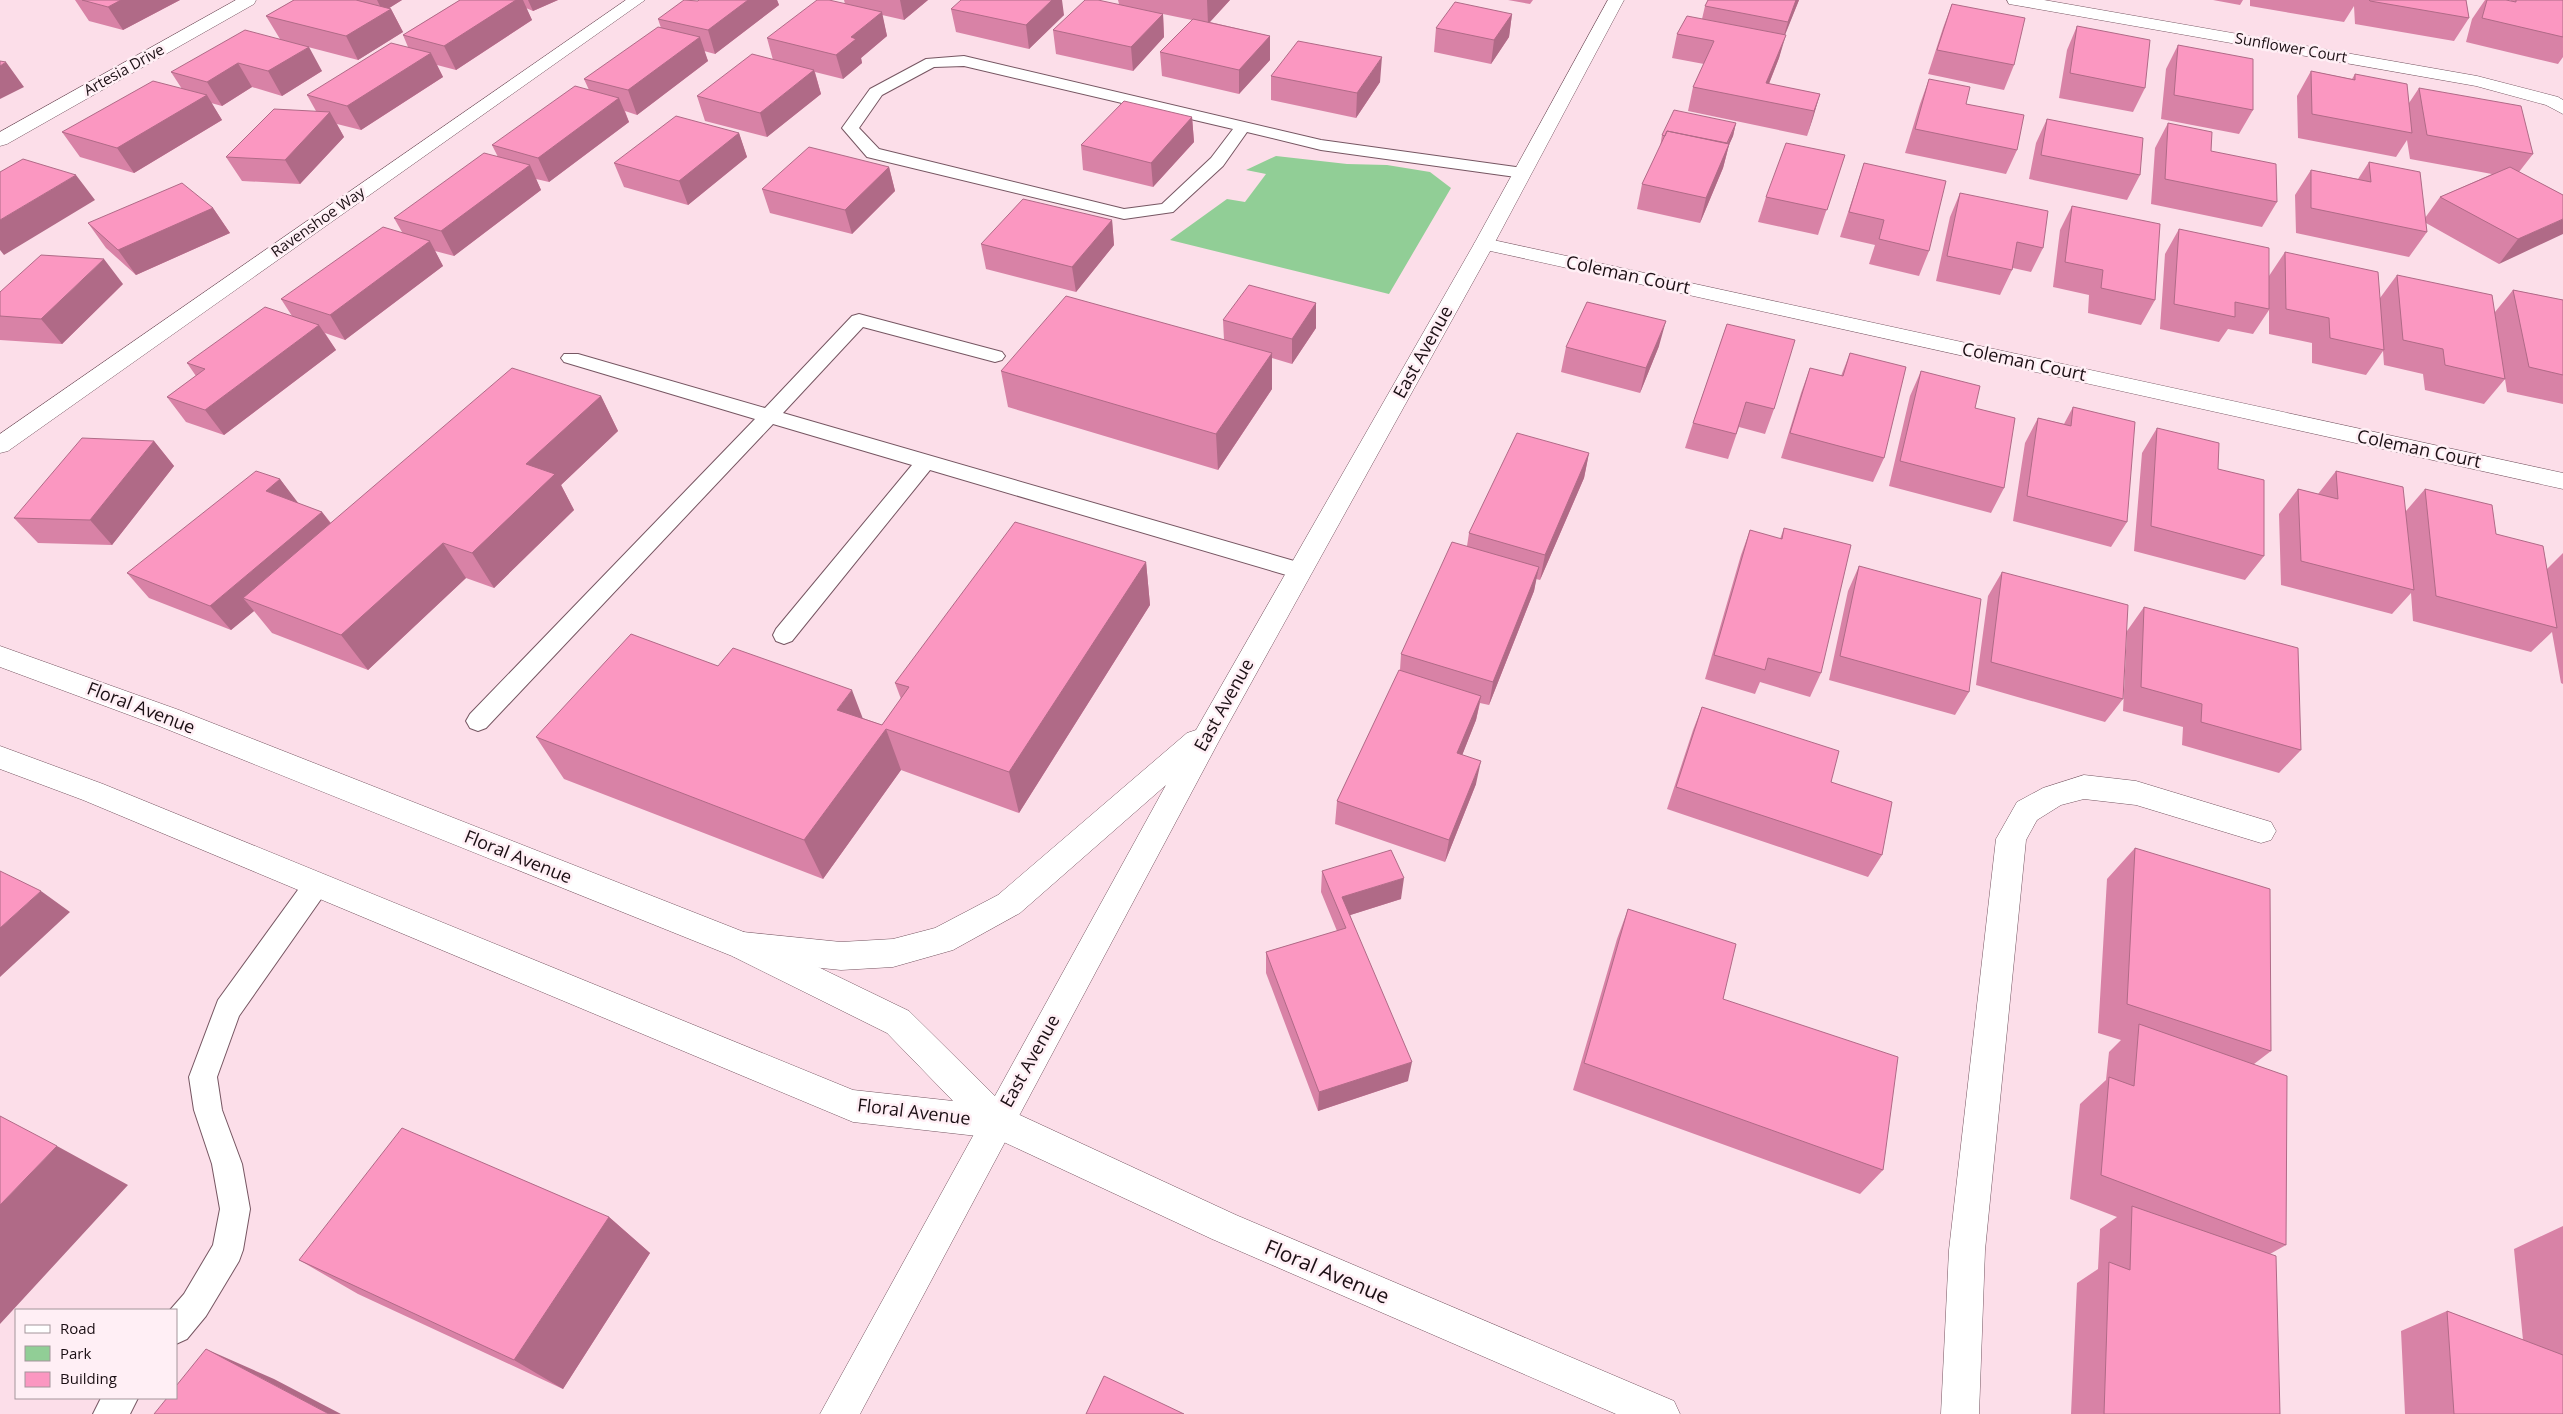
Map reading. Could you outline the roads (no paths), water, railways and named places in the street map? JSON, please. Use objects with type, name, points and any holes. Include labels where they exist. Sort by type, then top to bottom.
[{"type":"street","name":"Artesia Drive","points":[[0,140],[248,0]]},
{"type":"street","name":"Ravenshoe Way","points":[[0,445],[636,0]]},
{"type":"street","name":"East Avenue","points":[[838,1414],[1210,731],[1484,244],[1616,0]]},
{"type":"street","name":"Sunflower Court","points":[[2015,0],[2477,81],[2543,99],[2563,108]]},
{"type":"street","name":"Coleman Court","points":[[1484,244],[2563,481]]},
{"type":"street","name":"Floral Avenue","points":[[0,656],[169,718],[743,946],[898,1022],[997,1122]]},
{"type":"street","points":[[743,946],[841,956],[893,953],[942,940],[1009,904],[1210,731]]},
{"type":"street","name":"Floral Avenue","points":[[0,758],[93,792],[853,1106],[997,1122],[1224,1227],[1661,1414]]},
{"type":"street","points":[[1960,1414],[1967,1250],[2011,839],[2027,811],[2053,796],[2084,787],[2136,793],[2260,831]]},
{"type":"lane","points":[[1243,126],[1217,162],[1167,208],[1124,214],[873,154],[850,128],[876,92],[931,62],[964,61],[1243,126],[1321,145],[1523,173]]},
{"type":"lane","points":[[478,721],[859,320],[995,356]]},
{"type":"lane","points":[[571,358],[1300,571]]},
{"type":"lane","points":[[784,635],[926,461]]},
{"type":"lane","points":[[178,1325],[195,1304],[228,1250],[235,1209],[227,1164],[208,1110],[203,1077],[228,1009],[317,884]]},
{"type":"lane","points":[[109,1414],[121,1399]]}]
